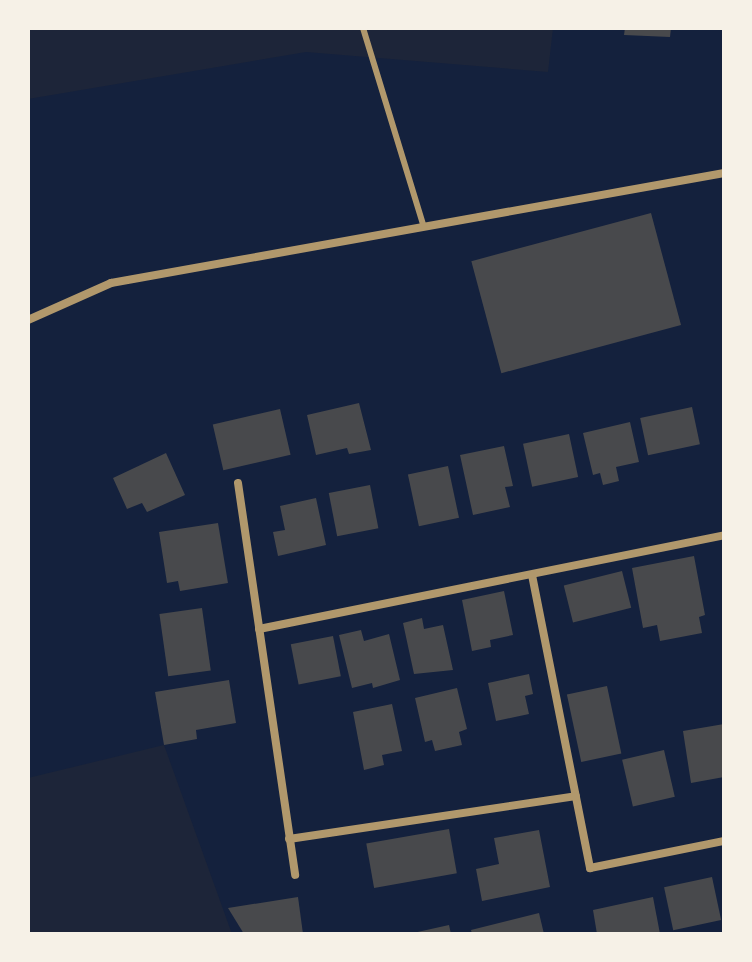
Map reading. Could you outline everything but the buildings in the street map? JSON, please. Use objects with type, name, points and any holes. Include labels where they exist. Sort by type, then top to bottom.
[{"type":"street","points":[[28,320],[111,283],[724,173]]},
{"type":"street","points":[[238,483],[295,875]]},
{"type":"street","points":[[259,629],[724,535]]},
{"type":"street","points":[[532,575],[590,868],[724,841]]},
{"type":"street","points":[[289,839],[576,796]]},
{"type":"lane","points":[[363,28],[424,227]]},
{"type":"shaded area","points":[[28,28],[553,28],[548,72],[306,52],[28,99]]},
{"type":"shaded area","points":[[164,745],[232,934],[28,934],[28,778]]}]
